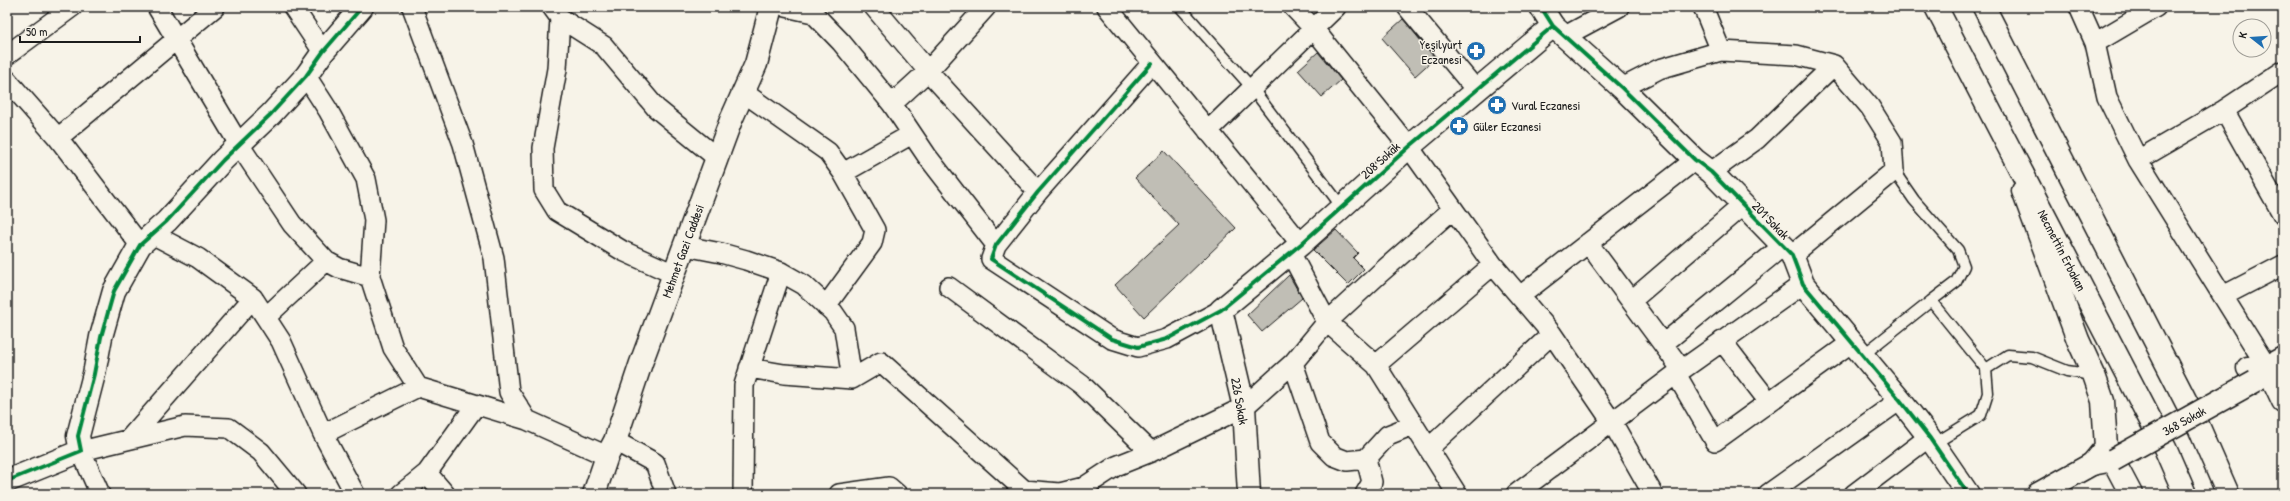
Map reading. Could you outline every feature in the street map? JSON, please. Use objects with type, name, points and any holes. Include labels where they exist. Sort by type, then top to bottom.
[{"type":"street","points":[[7,55],[72,7]]},
{"type":"street","points":[[157,7],[177,38],[240,146],[292,224],[326,261],[338,268],[370,277]]},
{"type":"street","points":[[58,138],[215,7]]},
{"type":"street","points":[[293,7],[323,52]]},
{"type":"street","points":[[100,494],[81,451],[78,436],[94,374],[100,337],[114,291],[146,239],[240,146],[306,76],[323,52],[362,7]]},
{"type":"street","points":[[412,7],[463,144],[494,258],[509,392],[527,420]]},
{"type":"street","name":"Mehmet Gazi Caddesi","points":[[594,494],[717,158],[743,92],[756,64],[771,7]]},
{"type":"street","points":[[786,7],[813,13],[841,42],[892,104],[912,134],[996,245]]},
{"type":"street","points":[[874,7],[928,71],[1038,192]]},
{"type":"street","points":[[892,104],[928,71],[986,7]]},
{"type":"street","points":[[1293,7],[1313,28],[1409,147],[1493,265],[1552,334],[1612,422],[1653,494]]},
{"type":"street","points":[[1208,131],[1336,7]]},
{"type":"street","points":[[1407,7],[1476,90]]},
{"type":"street","name":"201 Sokak","points":[[1541,7],[1559,31],[1622,88],[1703,166],[1787,251],[1803,284],[1900,400],[1932,441],[1968,494]]},
{"type":"street","points":[[1559,31],[1619,7]]},
{"type":"street","points":[[1704,7],[1721,51]]},
{"type":"street","name":"Necmettin Erbakan","points":[[1936,7],[2166,448],[2185,494]]},
{"type":"street","points":[[1984,7],[2197,423],[2228,494]]},
{"type":"street","points":[[2079,7],[2095,42],[2107,97],[2138,160],[2223,296],[2263,369],[2283,401]]},
{"type":"street","points":[[2095,42],[2156,7]]},
{"type":"street","points":[[1115,10],[1152,63],[1208,131],[1295,248],[1327,322],[1376,365],[1457,494]]},
{"type":"street","points":[[556,13],[604,46],[656,108],[717,158]]},
{"type":"street","points":[[556,13],[557,69],[543,148],[544,190],[558,211],[568,218],[623,251],[674,274]]},
{"type":"street","name":"208 Sokak","points":[[1221,310],[1295,248],[1476,90],[1559,31]]},
{"type":"street","points":[[1622,88],[1659,70],[1721,51],[1796,55],[1834,65],[1870,107],[1892,142],[1894,171],[1663,344]]},
{"type":"street","points":[[1152,63],[1038,192],[996,245],[991,259],[1112,339],[1138,347],[1167,339],[1221,310]]},
{"type":"street","points":[[1520,296],[1588,243],[1703,166],[1757,138],[1834,65]]},
{"type":"street","points":[[2138,160],[2224,110],[2283,71]]},
{"type":"street","points":[[306,76],[328,110],[366,179],[374,220],[370,277],[393,348],[418,387],[527,420],[655,463],[666,494]]},
{"type":"street","points":[[7,80],[146,239],[198,258],[253,298],[281,341],[323,434],[355,494]]},
{"type":"street","points":[[743,92],[828,152],[843,173],[876,230],[872,243],[826,306]]},
{"type":"street","points":[[2224,110],[2283,215]]},
{"type":"street","points":[[843,173],[912,134]]},
{"type":"street","points":[[2003,136],[2078,340],[2094,375],[2103,401],[2110,454],[2131,494]]},
{"type":"street","points":[[1631,301],[1743,205]]},
{"type":"street","points":[[749,368],[784,374],[852,379],[881,362],[1022,492],[1060,493],[1086,491],[1116,466],[1151,452],[1244,407],[1293,363],[1327,322],[1378,274],[1453,209]]},
{"type":"street","points":[[1588,243],[1663,344],[1715,441],[1769,402],[1857,349]]},
{"type":"street","points":[[685,246],[720,252],[781,272],[804,284],[826,306],[844,328],[852,379]]},
{"type":"street","points":[[266,317],[326,261]]},
{"type":"street","points":[[1376,365],[1493,265]]},
{"type":"street","points":[[2223,296],[2283,265]]},
{"type":"street","points":[[743,494],[744,385],[781,272]]},
{"type":"street","points":[[1516,494],[1679,372],[1803,284]]},
{"type":"street","points":[[949,287],[1082,385],[1151,452]]},
{"type":"street","points":[[129,439],[253,298]]},
{"type":"street","name":"226 Sokak","points":[[1221,310],[1244,407],[1249,494]]},
{"type":"street","points":[[1429,448],[1552,334]]},
{"type":"street","points":[[1722,341],[1769,402]]},
{"type":"street","points":[[1293,363],[1320,442],[1334,456],[1347,461],[1366,459],[1388,435],[1413,425]]},
{"type":"street","name":"368 Sokak","points":[[2110,454],[2263,369]]},
{"type":"street","points":[[323,434],[418,387]]},
{"type":"street","points":[[1768,494],[1900,400]]},
{"type":"street","points":[[401,494],[427,473],[476,405]]},
{"type":"street","points":[[7,481],[81,451],[185,426],[229,428],[261,452],[296,494]]},
{"type":"street","points":[[1854,494],[1932,441]]},
{"type":"street","points":[[2038,494],[2110,454]]},
{"type":"street","points":[[1365,494],[1372,482],[1366,459]]},
{"type":"street","points":[[427,473],[445,494]]},
{"type":"street","points":[[838,494],[889,487],[897,494]]},
{"type":"lane","points":[[1180,7],[1252,88],[1342,207]]},
{"type":"lane","points":[[1857,349],[1931,301],[1956,282],[1964,266],[1958,250],[1914,200],[1894,171]]},
{"type":"lane","points":[[1931,301],[1986,369],[1988,392],[1981,415],[1932,441]]},
{"type":"lane","points":[[1986,369],[2008,355],[2032,357],[2067,371],[2094,375]]},
{"type":"building","points":[[1403,19],[1435,58],[1415,76],[1382,38]]},
{"type":"building","points":[[1318,52],[1341,80],[1322,97],[1298,70]]},
{"type":"building","points":[[1164,151],[1236,228],[1144,317],[1115,285],[1179,225],[1135,178]]},
{"type":"building","points":[[1336,230],[1358,253],[1353,258],[1364,269],[1348,285],[1313,250]]},
{"type":"building","points":[[1289,275],[1302,298],[1262,332],[1247,315]]},
{"type":"cycle path","points":[[7,481],[81,451],[78,436],[94,374],[101,337],[114,291],[140,245],[167,221],[223,160],[271,114],[306,76],[323,52],[362,7]]},
{"type":"cycle path","points":[[1541,7],[1553,26],[1622,88],[1695,160],[1711,172],[1792,255],[1803,284],[1900,400],[1929,437],[1968,494]]},
{"type":"cycle path","points":[[1152,63],[1038,192],[996,245],[991,259],[1112,339],[1138,347],[1167,339],[1221,310],[1301,244],[1409,147],[1553,26]]},
{"type":"place","name":"Yeşilyurt Eczanesi","points":[[1476,51]]},
{"type":"place","name":"Vural Eczanesi","points":[[1497,105]]},
{"type":"place","name":"Güler Eczanesi","points":[[1459,126]]}]
